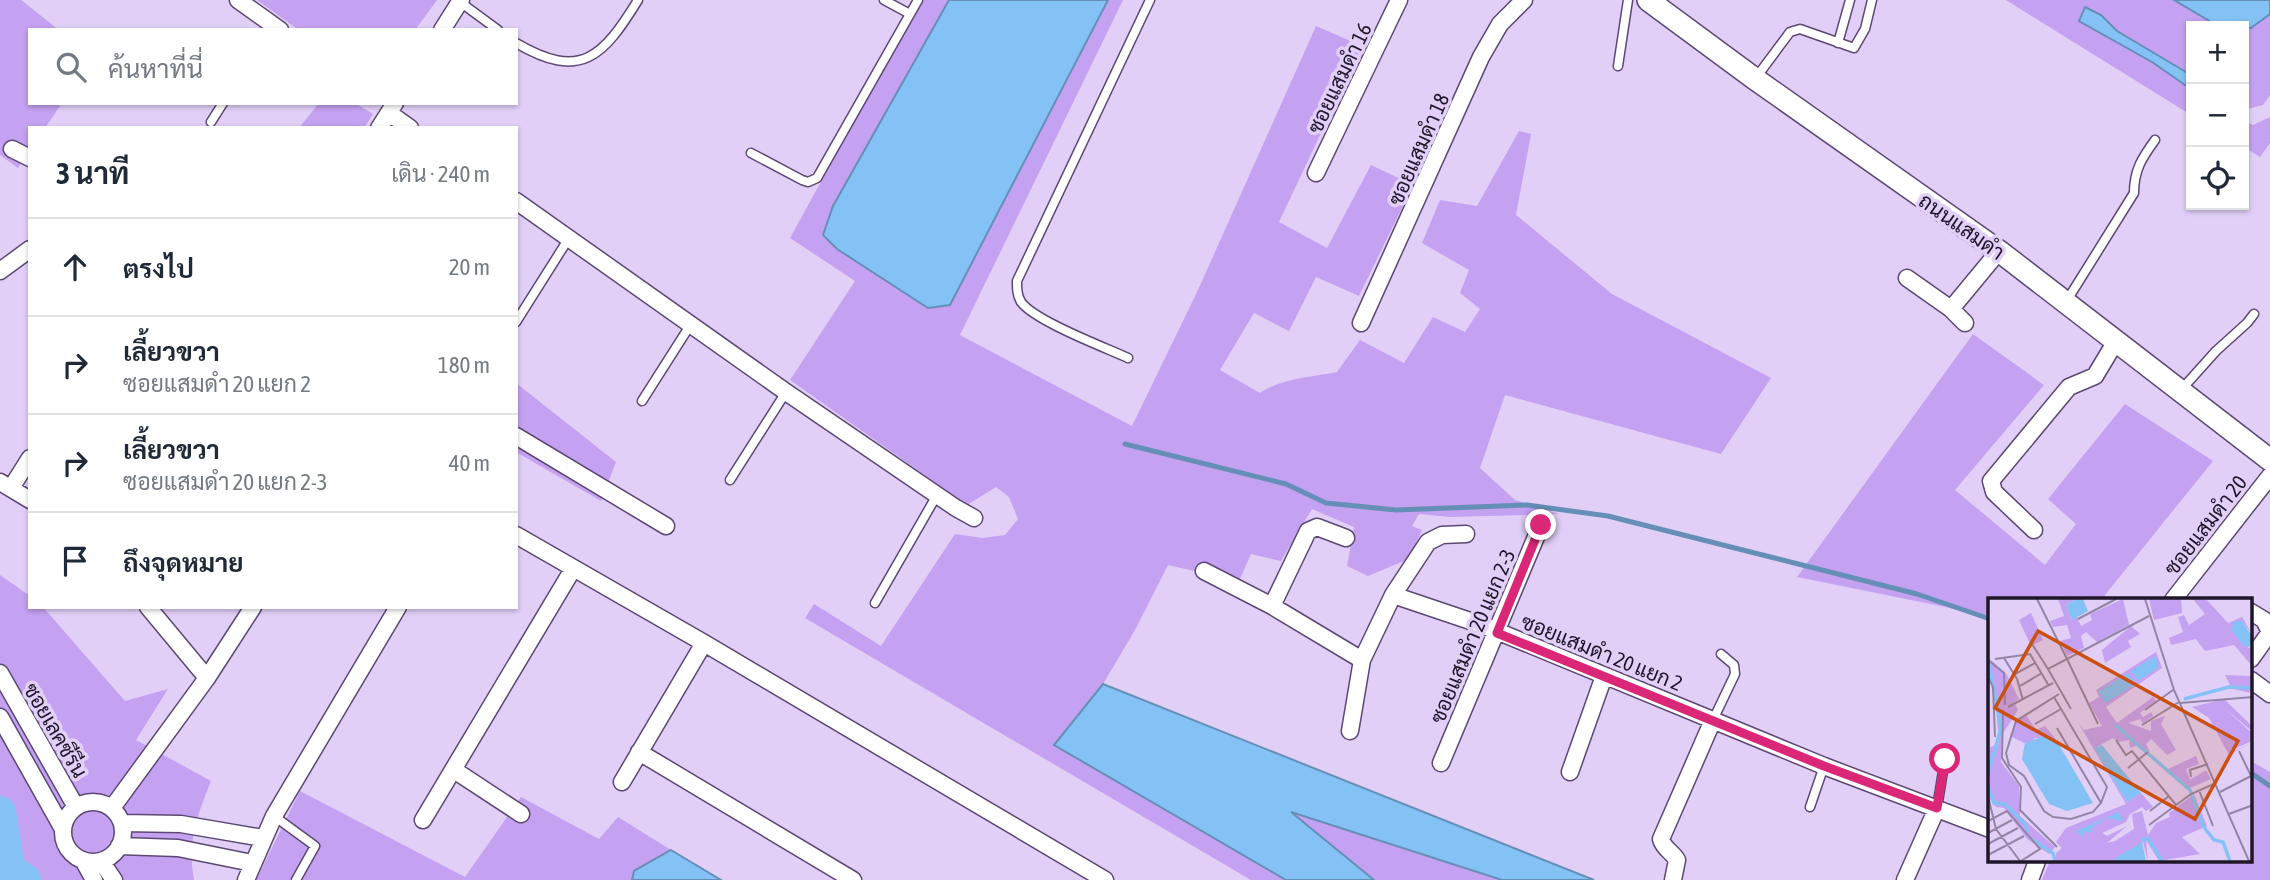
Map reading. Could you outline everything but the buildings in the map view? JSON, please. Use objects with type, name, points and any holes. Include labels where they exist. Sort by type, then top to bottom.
[{"type":"street","points":[[238,0],[275,28]]},
{"type":"street","name":"ซอยแสมดำ 16","points":[[1316,173],[1399,0]]},
{"type":"street","name":"ซอยแสมดำ 18","points":[[1360,323],[1481,57],[1500,24],[1524,0]]},
{"type":"street","name":"ถนนแสมดำ","points":[[1648,0],[1999,251],[2270,460]]},
{"type":"street","points":[[443,28],[461,1]]},
{"type":"street","points":[[380,126],[391,107],[408,126]]},
{"type":"street","points":[[12,149],[28,157]]},
{"type":"street","points":[[518,202],[786,392],[974,518]]},
{"type":"street","points":[[0,271],[28,250]]},
{"type":"street","points":[[1951,309],[1999,251]]},
{"type":"street","points":[[1907,278],[1951,309],[1965,323]]},
{"type":"street","points":[[2034,530],[1994,492],[1992,481],[2069,387],[2095,376],[2116,341]]},
{"type":"street","points":[[518,437],[666,526]]},
{"type":"street","points":[[28,460],[6,485],[28,499]]},
{"type":"street","name":"ซอยแสมดำ 20","points":[[2175,598],[2270,476]]},
{"type":"street","name":"ซอยแสมดำ 20 แยก 2-3","points":[[1441,763],[1541,525]]},
{"type":"street","points":[[1272,606],[1308,531],[1317,527],[1346,538]]},
{"type":"street","points":[[1350,731],[1362,660],[1394,595],[1428,542],[1442,535],[1466,534]]},
{"type":"street","points":[[518,536],[704,643],[1082,874],[1105,880]]},
{"type":"street","points":[[423,820],[573,569]]},
{"type":"street","points":[[1204,571],[1272,606],[1362,660]]},
{"type":"street","name":"ซอยแสมดำ 20 แยก 2","points":[[1394,595],[1497,633],[1824,766],[1988,828]]},
{"type":"street","points":[[150,609],[207,678]]},
{"type":"street","points":[[83,860],[102,861],[110,857],[119,846],[124,833],[122,823],[112,808],[207,678],[252,609]]},
{"type":"street","points":[[246,880],[274,816],[397,609]]},
{"type":"street","points":[[2252,613],[2264,621],[2270,632],[2252,658]]},
{"type":"street","points":[[622,782],[704,643]]},
{"type":"street","name":"ซอยเลคซีรีน","points":[[0,673],[76,807]]},
{"type":"street","points":[[1570,772],[1604,676]]},
{"type":"street","points":[[2252,681],[2270,694]]},
{"type":"street","name":"ซอยเลคซีรีน","points":[[0,717],[62,829],[68,849],[83,860],[94,880]]},
{"type":"street","points":[[1673,880],[1677,859],[1666,849],[1661,839],[1713,720]]},
{"type":"street","points":[[639,752],[853,880]]},
{"type":"street","points":[[454,770],[521,814]]},
{"type":"street","name":"ซอยเลคซีรีน","points":[[62,829],[69,813],[76,807],[94,802],[112,808]]},
{"type":"street","points":[[1906,880],[1937,808]]},
{"type":"street","points":[[122,823],[181,824],[263,838]]},
{"type":"street","points":[[119,846],[178,848],[252,863]]},
{"type":"street","points":[[102,861],[114,880]]},
{"type":"street","points":[[2030,880],[2037,862]]},
{"type":"lane","points":[[518,44],[552,59],[570,63],[583,61],[597,53],[620,29],[638,0]]},
{"type":"lane","points":[[884,0],[911,14]]},
{"type":"lane","points":[[751,153],[802,180],[808,182],[817,177],[918,0]]},
{"type":"lane","points":[[1128,358],[1038,316],[1022,303],[1017,293],[1017,281],[1150,0]]},
{"type":"lane","points":[[1618,66],[1628,0]]},
{"type":"lane","points":[[1838,43],[1850,0]]},
{"type":"lane","points":[[1755,79],[1790,32],[1800,29],[1854,48],[1865,29],[1872,0]]},
{"type":"lane","points":[[461,1],[495,28]]},
{"type":"lane","points":[[211,122],[222,105]]},
{"type":"lane","points":[[2066,302],[2134,193],[2138,163],[2155,139]]},
{"type":"lane","points":[[518,319],[569,237]]},
{"type":"lane","points":[[2181,390],[2254,314]]},
{"type":"lane","points":[[642,401],[691,324]]},
{"type":"lane","points":[[730,481],[786,392]]},
{"type":"lane","points":[[875,603],[937,495]]},
{"type":"lane","points":[[1713,720],[1735,674],[1734,665],[1721,654]]},
{"type":"lane","points":[[1937,808],[1945,759]]},
{"type":"lane","points":[[1810,807],[1824,766]]},
{"type":"lane","points":[[274,816],[315,846],[296,880]]},
{"type":"shaded area","points":[[0,0],[21,0],[56,28],[28,28],[28,105],[61,105],[46,126],[28,126],[28,153],[18,168],[0,155]]},
{"type":"shaded area","points":[[257,0],[437,0],[416,28],[296,28]]},
{"type":"shaded area","points":[[921,0],[949,0],[833,206],[824,235],[837,249],[928,308],[1108,0],[1123,0],[960,335],[1132,426],[1198,290],[1316,26],[1362,46],[1279,222],[1327,248],[1371,165],[1413,185],[1359,296],[1316,277],[1289,331],[1254,313],[1220,370],[1260,393],[1287,381],[1337,372],[1360,340],[1404,363],[1433,317],[1465,332],[1480,309],[1460,293],[1469,270],[1422,243],[1440,200],[1477,206],[1519,131],[1531,134],[1516,215],[1612,294],[1771,378],[1721,454],[1505,395],[1480,468],[1515,500],[1559,514],[1450,517],[1419,514],[1412,526],[1422,530],[1409,559],[1368,576],[1347,566],[1354,527],[1312,509],[1281,561],[1251,554],[1239,581],[1168,565],[1135,630],[1103,684],[1055,745],[1286,880],[1251,880],[805,618],[814,604],[881,646],[955,534],[982,538],[1005,535],[1018,519],[1009,497],[996,487],[967,505],[790,380],[855,281],[790,238]]},
{"type":"shaded area","points":[[2006,0],[2174,0],[2210,21],[2186,21],[2186,72],[2117,31],[2101,15],[2085,7],[2152,62],[2186,86],[2186,112]]},
{"type":"shaded area","points":[[2270,14],[2270,95],[2263,105],[2249,108],[2249,28]]},
{"type":"shaded area","points":[[317,105],[358,105],[373,114],[365,126],[301,126]]},
{"type":"shaded area","points":[[2270,117],[2270,143],[2260,157],[2249,150],[2249,123],[2253,125]]},
{"type":"shaded area","points":[[1973,334],[2044,385],[1955,490],[2045,565],[2076,524],[2048,499],[2125,404],[2213,461],[2103,598],[1988,598],[1988,616],[1797,577]]},
{"type":"shaded area","points":[[518,385],[616,462],[601,501],[518,453]]},
{"type":"shaded area","points":[[0,575],[28,595],[28,609],[45,609],[125,701],[168,689],[136,740],[211,781],[195,829],[192,853],[194,880],[17,880],[0,855]]},
{"type":"shaded area","points":[[2252,762],[2270,772],[2270,880],[2042,880],[2050,862],[2252,862]]},
{"type":"shaded area","points":[[300,791],[465,877],[521,797],[599,839],[618,817],[671,850],[635,871],[632,880],[256,880]]},
{"type":"shaded area","points":[[1289,811],[1502,880],[1374,880]]},
{"type":"water","points":[[949,0],[1108,0],[950,305],[928,308],[837,249],[823,235],[833,206]]},
{"type":"water","points":[[2174,0],[2270,0],[2270,14],[2251,28],[2249,21],[2210,21]]},
{"type":"water","points":[[2085,7],[2101,15],[2117,31],[2186,72],[2186,86],[2152,62],[2079,21]]},
{"type":"water","points":[[1103,684],[1594,880],[1502,880],[1291,812],[1374,880],[1286,880],[1054,745]]},
{"type":"water","points":[[671,850],[721,880],[632,880],[634,871]]},
{"type":"waterway","points":[[1125,444],[1286,484],[1326,503],[1396,510],[1527,505],[1608,516],[1917,594],[1988,618]]},
{"type":"waterway","points":[[2252,774],[2270,786]]},
{"type":"waterway","points":[[0,812],[9,869],[25,880]]},
{"type":"route","points":[[1541,525],[1497,633],[1864,782],[1937,808],[1945,759]]}]
